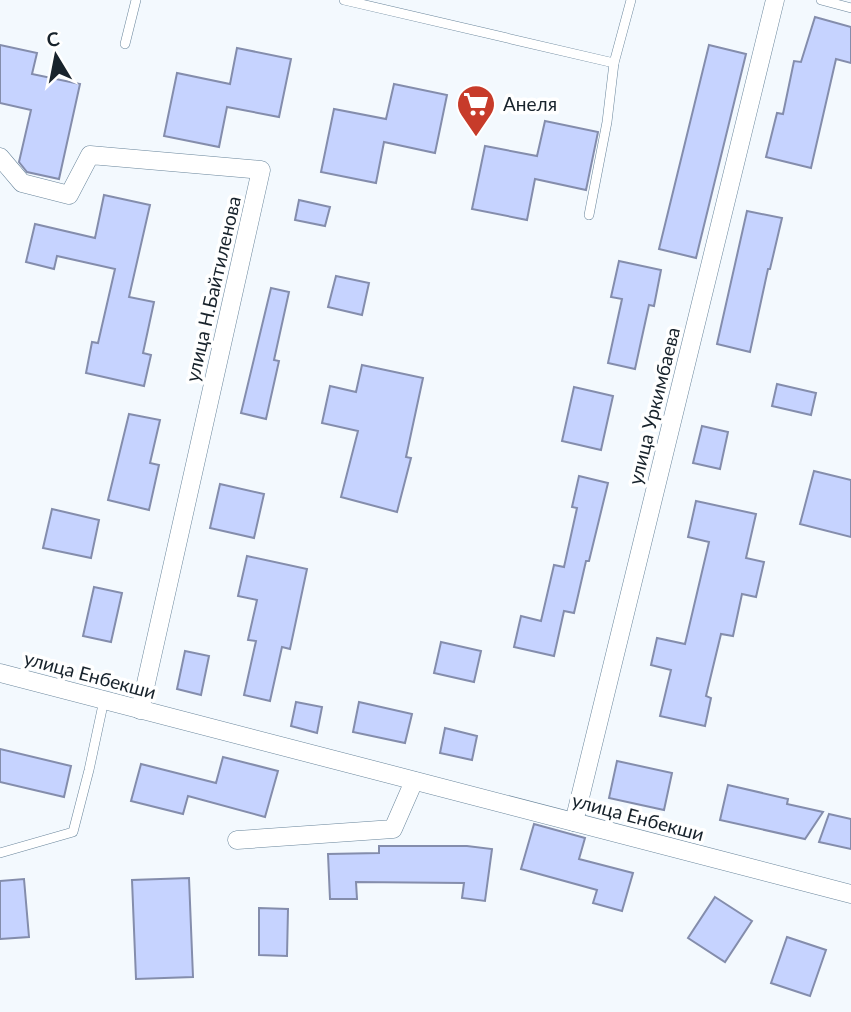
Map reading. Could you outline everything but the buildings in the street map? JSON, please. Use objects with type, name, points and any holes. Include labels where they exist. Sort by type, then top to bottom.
[{"type":"street","name":"улица Уркимбаева","points":[[574,822],[775,0]]},
{"type":"street","name":"улица Н.Байтиленова","points":[[0,157],[22,183],[69,195],[90,155],[261,170],[140,710]]},
{"type":"street","name":"улица Енбекши","points":[[0,673],[851,894]]},
{"type":"street","points":[[237,840],[393,829],[414,781]]},
{"type":"lane","points":[[125,44],[136,0]]},
{"type":"lane","points":[[344,0],[614,63]]},
{"type":"lane","points":[[589,215],[607,122],[614,63],[631,0]]},
{"type":"lane","points":[[821,0],[851,8]]},
{"type":"lane","points":[[0,853],[73,832],[104,700]]},
{"type":"place","name":"Анеля","points":[[476,138]]}]
